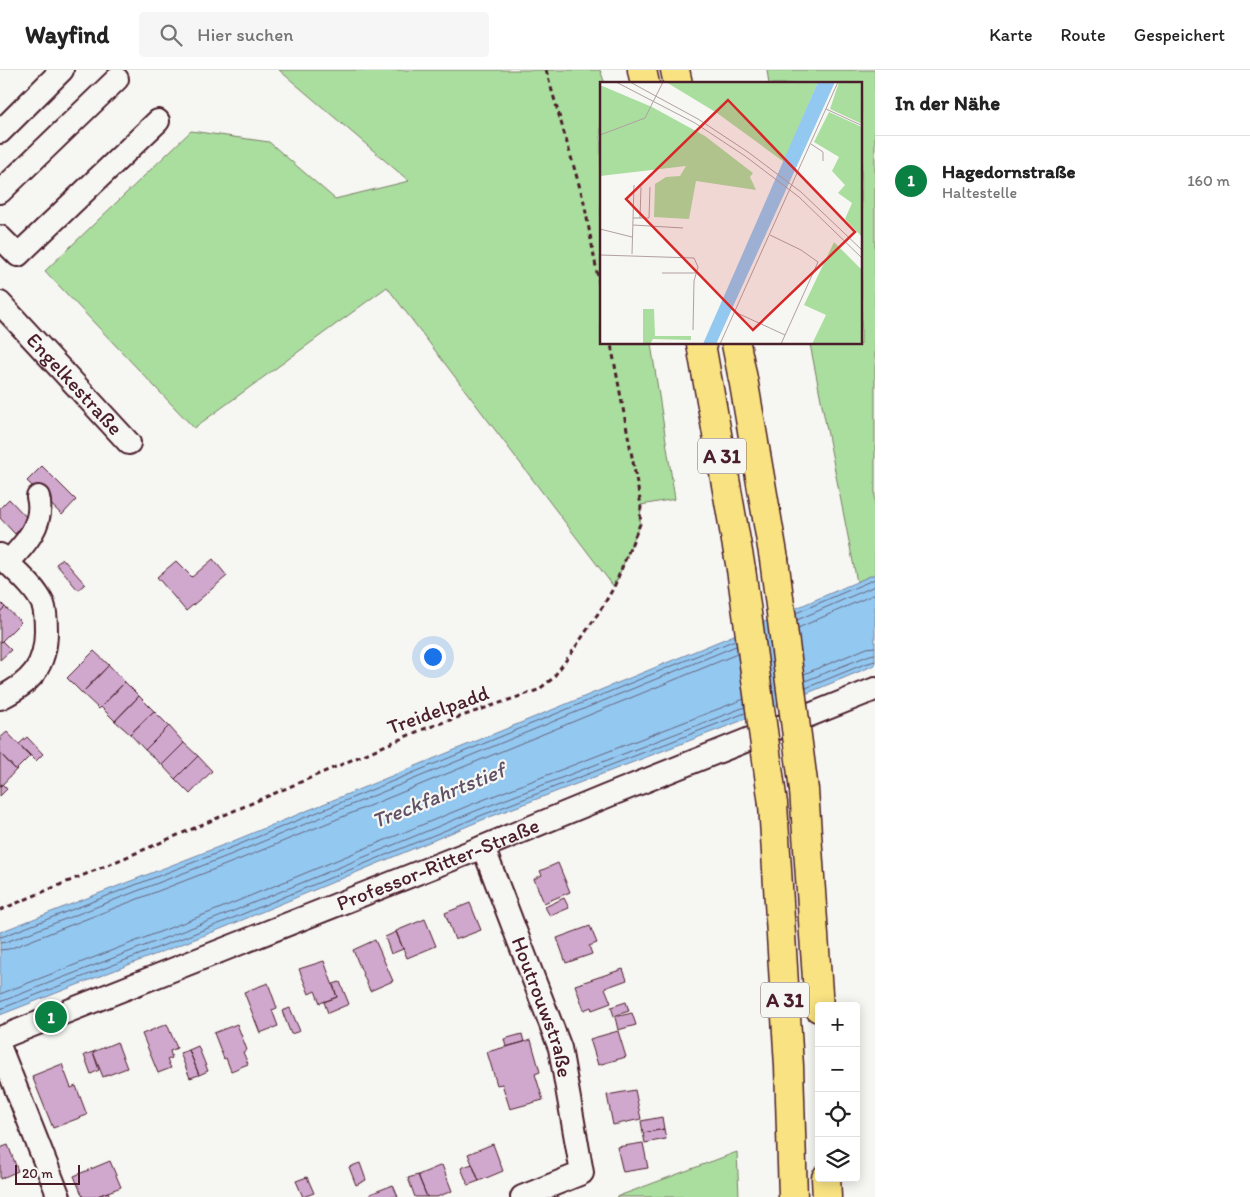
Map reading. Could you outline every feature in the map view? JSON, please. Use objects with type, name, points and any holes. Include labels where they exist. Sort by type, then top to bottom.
[{"type":"highway","name":"A 31","points":[[701,345],[741,569],[774,804],[789,1066],[793,1197]]},
{"type":"highway","name":"A 31","points":[[736,345],[774,559],[804,790],[819,1002]]},
{"type":"highway","points":[[826,1182],[827,1197]]},
{"type":"street","points":[[0,132],[62,70]]},
{"type":"street","points":[[0,192],[117,79]]},
{"type":"street","points":[[0,237],[18,255],[158,121]]},
{"type":"street","name":"Engelkestraße","points":[[0,303],[129,443]]},
{"type":"street","points":[[0,698],[16,690],[32,676],[42,660],[46,644],[46,620],[43,605],[34,590],[4,559],[24,546],[30,536],[37,522],[40,504],[38,497]]},
{"type":"street","name":"Professor-Ritter-Straße","points":[[0,1038],[483,847],[875,689]]},
{"type":"street","name":"Houtrouwstraße","points":[[483,847],[560,1048],[582,1173],[522,1197]]},
{"type":"street","points":[[0,1048],[59,1197]]},
{"type":"path","points":[[546,70],[584,202],[600,289]]},
{"type":"path","name":"Treidelpadd","points":[[0,910],[420,730],[538,690],[552,679],[607,600],[640,524],[641,505],[611,345]]},
{"type":"green space","points":[[279,70],[600,70],[604,82],[600,82],[600,345],[651,345],[675,499],[641,505],[640,524],[614,587],[387,287],[194,428],[45,271],[191,131],[269,142],[335,199],[409,181]]},
{"type":"green space","points":[[767,70],[875,70],[875,574],[857,582],[810,345],[862,345],[862,82],[769,82]]},
{"type":"green space","points":[[737,1152],[739,1197],[616,1197]]},
{"type":"water","name":"Treckfahrtstief","points":[[875,574],[875,665],[738,722],[482,820],[223,928],[0,1015],[0,932],[231,842],[727,638]]},
{"type":"building","points":[[42,466],[76,500],[62,515],[27,481]]},
{"type":"building","points":[[9,499],[29,520],[15,534],[0,518],[0,508]]},
{"type":"building","points":[[63,559],[85,584],[78,590],[56,564]]},
{"type":"building","points":[[213,559],[227,576],[186,611],[157,577],[176,561],[192,577]]},
{"type":"building","points":[[0,602],[5,607],[0,612]]},
{"type":"building","points":[[5,607],[21,622],[0,643],[0,612]]},
{"type":"building","points":[[2,641],[11,650],[0,660],[0,643]]},
{"type":"building","points":[[94,651],[109,665],[82,693],[67,678]]},
{"type":"building","points":[[109,665],[125,682],[99,709],[82,693]]},
{"type":"building","points":[[125,682],[139,696],[115,721],[101,707]]},
{"type":"building","points":[[139,696],[154,711],[130,734],[115,721]]},
{"type":"building","points":[[154,711],[169,726],[145,750],[130,734]]},
{"type":"building","points":[[169,726],[184,743],[162,765],[145,750]]},
{"type":"building","points":[[7,732],[30,756],[16,770],[0,753],[0,738]]},
{"type":"building","points":[[27,737],[43,754],[36,761],[19,744]]},
{"type":"building","points":[[184,743],[198,756],[175,779],[162,765]]},
{"type":"building","points":[[0,753],[16,770],[1,786],[0,785]]},
{"type":"building","points":[[198,756],[212,771],[190,794],[175,779]]},
{"type":"building","points":[[2,784],[7,789],[0,796],[0,785]]},
{"type":"building","points":[[558,863],[570,892],[544,903],[534,879],[542,875],[540,871]]},
{"type":"building","points":[[564,898],[569,908],[550,916],[545,907]]},
{"type":"building","points":[[470,903],[481,930],[455,940],[445,913]]},
{"type":"building","points":[[425,919],[436,946],[407,958],[396,931]]},
{"type":"building","points":[[590,926],[597,943],[589,946],[592,954],[566,963],[557,938]]},
{"type":"building","points":[[396,932],[403,949],[391,954],[385,937]]},
{"type":"building","points":[[375,940],[393,981],[370,991],[353,950]]},
{"type":"building","points":[[324,961],[337,997],[320,1003],[315,991],[309,994],[299,969]]},
{"type":"building","points":[[623,969],[627,980],[605,988],[611,1003],[592,1010],[591,1007],[584,1010],[575,985]]},
{"type":"building","points":[[340,982],[349,1004],[328,1013],[324,1002],[337,997],[333,984]]},
{"type":"building","points":[[268,983],[277,1008],[272,1010],[278,1026],[260,1033],[244,992]]},
{"type":"building","points":[[626,1002],[629,1011],[614,1016],[611,1007]]},
{"type":"building","points":[[290,1008],[300,1031],[291,1034],[282,1011]]},
{"type":"building","points":[[632,1013],[636,1025],[618,1030],[615,1017]]},
{"type":"building","points":[[167,1024],[177,1048],[170,1051],[172,1058],[167,1060],[171,1068],[158,1073],[142,1034]]},
{"type":"building","points":[[237,1024],[247,1050],[243,1052],[248,1064],[231,1071],[214,1033]]},
{"type":"building","points":[[618,1031],[626,1057],[598,1065],[590,1039]]},
{"type":"building","points":[[522,1034],[524,1042],[506,1047],[504,1039]]},
{"type":"building","points":[[531,1040],[540,1072],[535,1074],[543,1100],[510,1109],[502,1084],[497,1085],[487,1052]]},
{"type":"building","points":[[117,1042],[127,1068],[103,1077],[93,1052]]},
{"type":"building","points":[[198,1046],[208,1071],[199,1075],[189,1050]]},
{"type":"building","points":[[189,1050],[199,1075],[190,1078],[180,1053]]},
{"type":"building","points":[[93,1052],[99,1070],[91,1074],[84,1055]]},
{"type":"building","points":[[62,1064],[71,1088],[76,1086],[87,1115],[53,1128],[32,1076]]},
{"type":"building","points":[[635,1090],[641,1119],[613,1125],[607,1095]]},
{"type":"building","points":[[662,1117],[664,1129],[643,1133],[641,1121]]},
{"type":"building","points":[[664,1129],[666,1139],[645,1143],[643,1133]]},
{"type":"building","points":[[643,1143],[648,1168],[623,1172],[617,1147]]},
{"type":"building","points":[[493,1144],[503,1171],[479,1181],[468,1154]]},
{"type":"building","points":[[8,1145],[18,1171],[0,1179],[0,1148]]},
{"type":"building","points":[[110,1161],[121,1187],[95,1197],[83,1197],[74,1176]]},
{"type":"building","points":[[360,1163],[366,1180],[356,1185],[349,1167]]},
{"type":"building","points":[[472,1164],[479,1181],[468,1185],[461,1168]]},
{"type":"building","points":[[442,1165],[452,1191],[437,1197],[427,1197],[418,1175]]},
{"type":"building","points":[[418,1175],[427,1197],[415,1197],[408,1178]]},
{"type":"building","points":[[307,1177],[314,1193],[303,1197],[296,1181]]},
{"type":"building","points":[[393,1185],[398,1197],[371,1197],[370,1194]]},
{"type":"building","points":[[108,1192],[110,1197],[95,1197]]},
{"type":"place","name":"Hagedornstraße","points":[[51,1017]]}]
